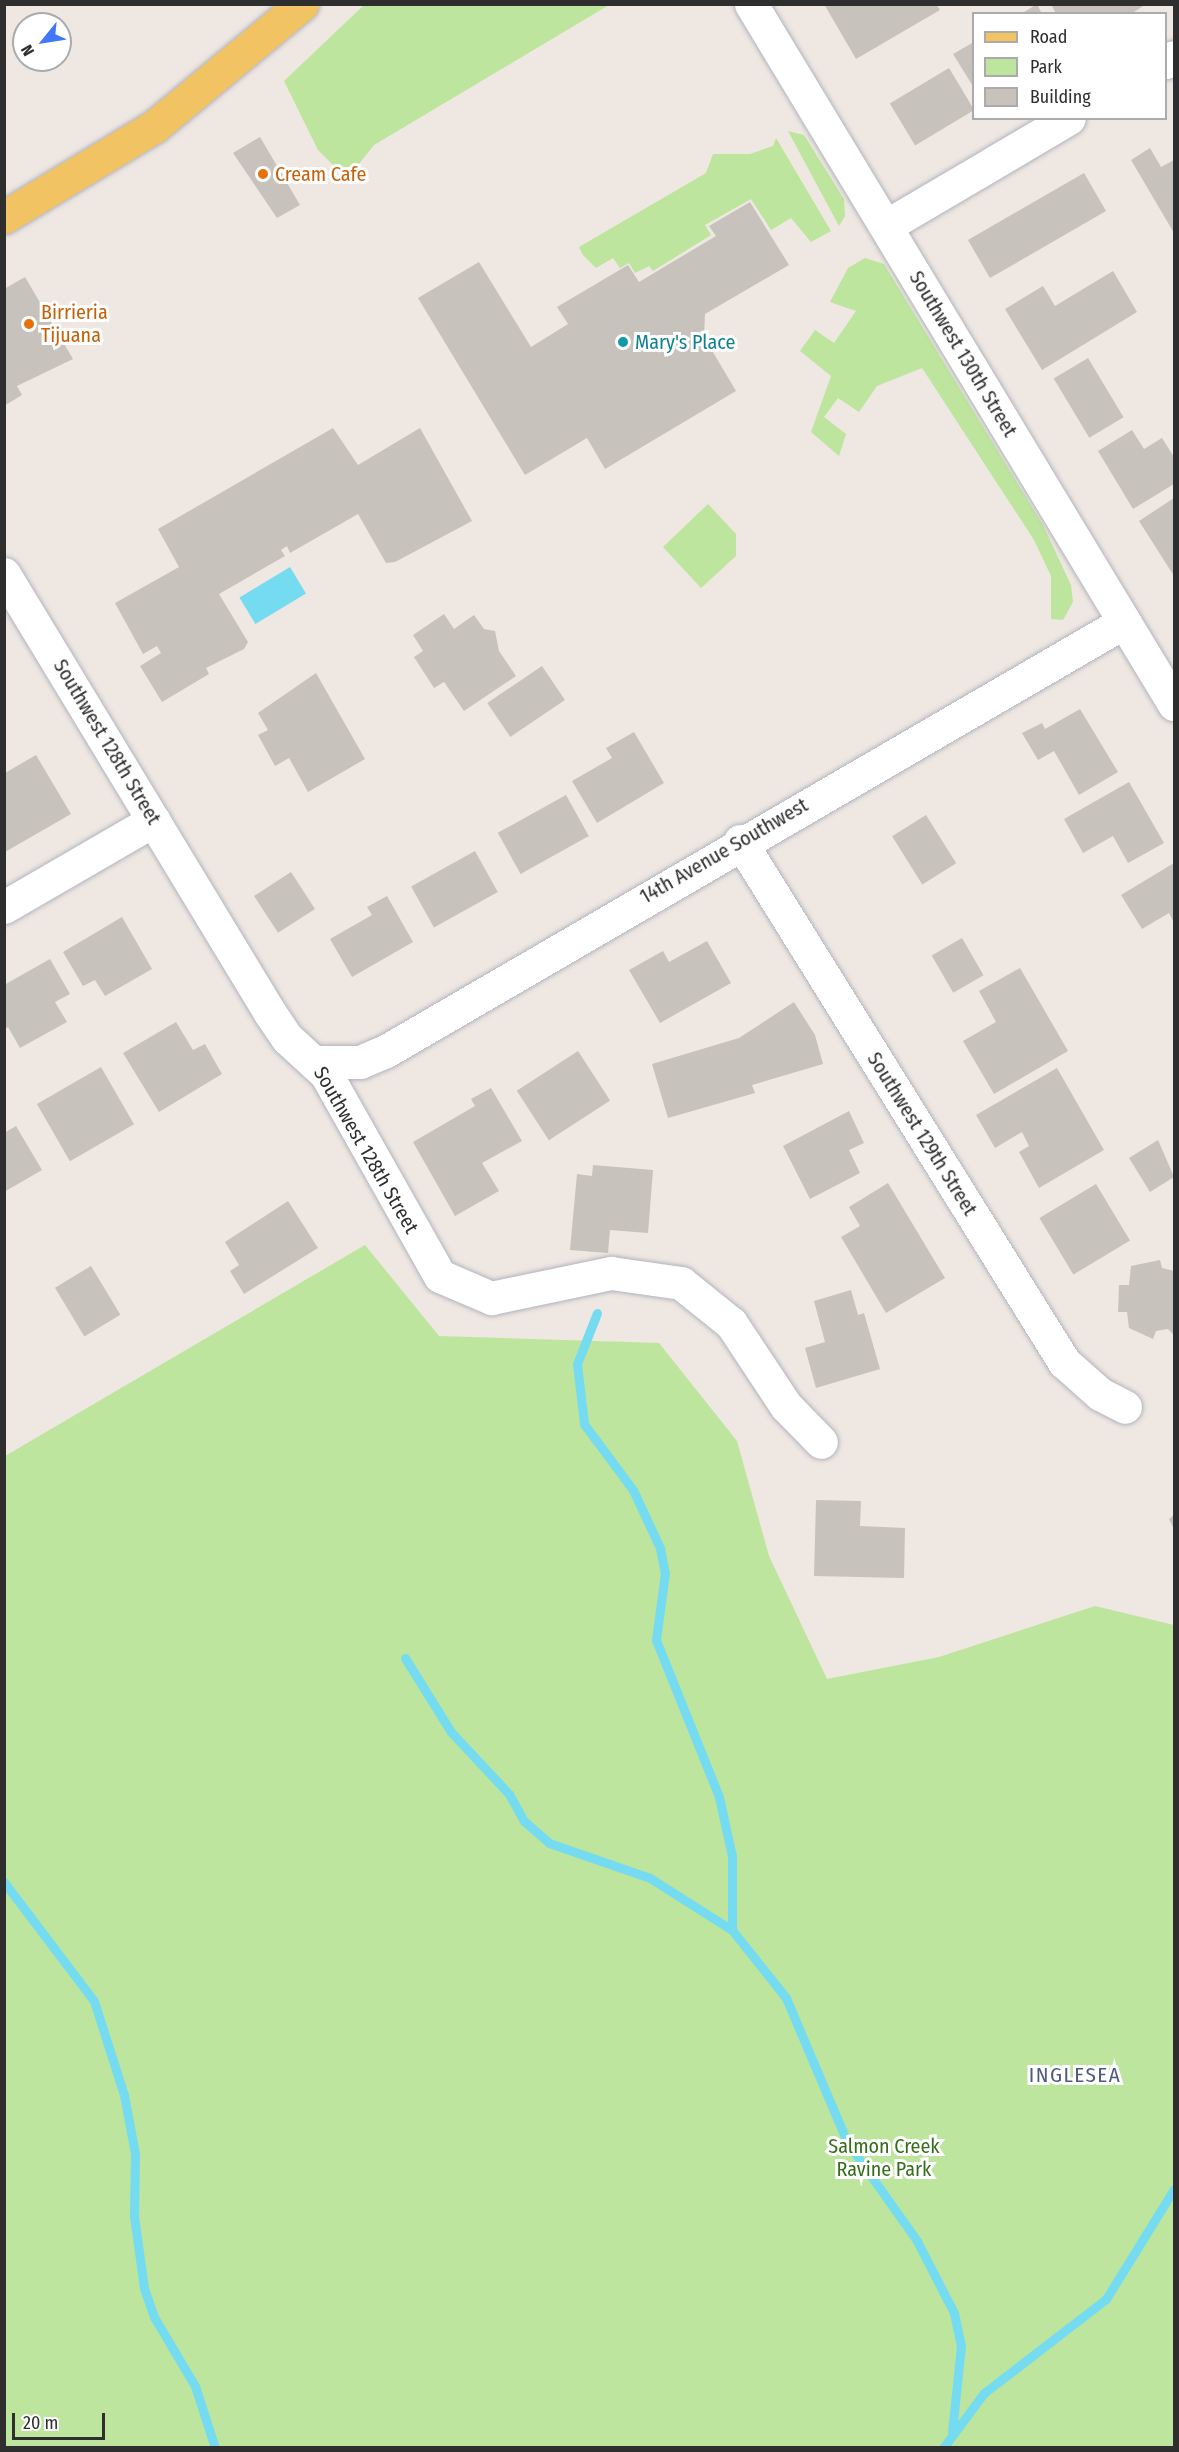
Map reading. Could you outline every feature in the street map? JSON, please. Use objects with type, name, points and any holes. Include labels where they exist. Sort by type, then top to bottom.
[{"type":"main road","points":[[4,217],[155,126],[302,4]]},
{"type":"street","name":"Southwest 130th Street","points":[[751,4],[1174,704]]},
{"type":"street","points":[[886,226],[1066,120]]},
{"type":"street","name":"Southwest 128th Street","points":[[4,574],[287,1038],[319,1062],[440,1276],[491,1298],[611,1273],[681,1283],[731,1323],[786,1406],[821,1442]]},
{"type":"street","name":"14th Avenue Southwest","points":[[319,1062],[360,1062],[386,1051],[740,841],[1124,622]]},
{"type":"street","points":[[4,907],[154,820]]},
{"type":"street","name":"Southwest 129th Street","points":[[740,841],[1064,1362],[1100,1394],[1125,1407]]},
{"type":"green space","points":[[364,5],[609,5],[374,145],[347,179],[318,150],[284,81]]},
{"type":"green space","points":[[788,131],[804,135],[844,199],[845,216],[839,226]]},
{"type":"green space","points":[[776,138],[831,231],[811,242],[791,218],[771,230],[751,199],[705,225],[711,235],[653,271],[649,266],[635,273],[629,263],[620,268],[613,258],[596,268],[583,255],[579,247],[706,173],[713,154],[750,154],[773,146]]},
{"type":"green space","points":[[865,258],[884,264],[1043,525],[1071,585],[1073,602],[1063,620],[1051,619],[1051,576],[1034,540],[922,368],[877,386],[859,412],[838,398],[824,417],[846,434],[839,456],[811,432],[831,376],[800,351],[815,330],[834,343],[856,311],[830,302],[848,268]]},
{"type":"green space","points":[[708,504],[736,534],[736,556],[701,588],[663,547]]},
{"type":"green space","name":"Salmon Creek Ravine Park","points":[[365,1245],[439,1336],[659,1343],[737,1441],[769,1556],[827,1679],[939,1657],[1095,1606],[1174,1625],[1174,2447],[5,2447],[5,1456]]},
{"type":"water","points":[[290,567],[306,594],[255,624],[239,597]]},
{"type":"building","points":[[824,4],[936,4],[940,10],[856,59]]},
{"type":"building","points":[[1037,4],[1041,12],[1024,12]]},
{"type":"building","points":[[1051,4],[1146,4],[1134,12],[1055,12]]},
{"type":"building","points":[[972,43],[972,85],[953,54]]},
{"type":"building","points":[[949,68],[972,106],[972,111],[915,146],[890,104]]},
{"type":"building","name":"Cream Cafe","points":[[260,137],[300,205],[277,218],[233,153]]},
{"type":"building","points":[[1150,148],[1161,167],[1174,160],[1174,233],[1131,160]]},
{"type":"building","points":[[1084,173],[1106,211],[990,278],[968,240]]},
{"type":"building","name":"Mary's Place","points":[[750,202],[789,265],[705,314],[704,337],[736,391],[605,469],[587,438],[525,475],[418,298],[479,262],[531,347],[568,324],[557,307],[628,265],[639,282],[716,236],[709,226]]},
{"type":"building","points":[[1113,271],[1137,312],[1042,370],[1005,309],[1043,286],[1055,306]]},
{"type":"building","name":"Birrieria Tijuana","points":[[25,277],[73,359],[17,386],[22,395],[4,406],[4,289]]},
{"type":"building","points":[[1088,358],[1124,417],[1089,438],[1054,379]]},
{"type":"building","points":[[333,428],[358,465],[420,428],[472,521],[395,562],[386,563],[358,514],[290,553],[287,546],[281,550],[285,556],[219,594],[248,642],[244,649],[206,668],[209,674],[162,702],[140,666],[161,653],[157,646],[143,654],[115,603],[179,567],[158,529]]},
{"type":"building","points":[[1132,430],[1144,449],[1162,438],[1174,457],[1174,484],[1133,509],[1098,451]]},
{"type":"building","points":[[1174,498],[1174,576],[1139,521]]},
{"type":"building","points":[[444,614],[454,629],[474,615],[484,629],[495,631],[499,651],[516,676],[464,711],[444,682],[434,688],[414,657],[423,651],[413,635]]},
{"type":"building","points":[[542,666],[565,700],[510,737],[487,703]]},
{"type":"building","points":[[316,673],[365,759],[308,792],[289,758],[275,766],[258,735],[268,730],[258,713]]},
{"type":"building","points":[[1080,709],[1118,772],[1079,795],[1054,751],[1038,760],[1022,733],[1042,723],[1045,729]]},
{"type":"building","points":[[634,732],[664,783],[597,823],[572,781],[612,758],[606,748]]},
{"type":"building","points":[[36,755],[71,814],[5,852],[5,773]]},
{"type":"building","points":[[1129,782],[1164,843],[1128,863],[1113,836],[1083,853],[1064,819]]},
{"type":"building","points":[[566,795],[589,836],[521,874],[498,833]]},
{"type":"building","points":[[926,815],[956,863],[922,885],[892,836]]},
{"type":"building","points":[[475,851],[498,892],[434,927],[411,886]]},
{"type":"building","points":[[1174,863],[1174,923],[1169,913],[1142,929],[1121,895]]},
{"type":"building","points":[[291,872],[315,909],[278,933],[254,896]]},
{"type":"building","points":[[387,896],[413,942],[352,977],[330,939],[372,915],[367,907]]},
{"type":"building","points":[[122,917],[152,969],[105,996],[95,980],[83,986],[63,952]]},
{"type":"building","points":[[962,938],[983,975],[953,993],[932,956]]},
{"type":"building","points":[[707,941],[731,983],[660,1023],[629,970],[663,951],[669,962]]},
{"type":"building","points":[[50,959],[70,994],[55,1002],[67,1022],[20,1048],[8,1027],[4,1030],[4,985]]},
{"type":"building","points":[[1020,968],[1068,1051],[994,1094],[963,1041],[996,1022],[979,991]]},
{"type":"building","points":[[794,1002],[815,1035],[823,1064],[752,1085],[755,1093],[668,1118],[652,1064],[739,1038]]},
{"type":"building","points":[[176,1022],[193,1050],[205,1044],[222,1074],[159,1112],[123,1053]]},
{"type":"building","points":[[578,1051],[610,1100],[549,1140],[517,1091]]},
{"type":"building","points":[[101,1067],[134,1124],[70,1161],[37,1104]]},
{"type":"building","points":[[1057,1068],[1104,1150],[1039,1188],[1019,1152],[1029,1146],[1022,1132],[995,1148],[976,1115]]},
{"type":"building","points":[[491,1088],[522,1141],[482,1163],[499,1191],[455,1216],[413,1142],[475,1106],[471,1099]]},
{"type":"building","points":[[849,1111],[864,1143],[849,1150],[860,1173],[810,1199],[783,1146]]},
{"type":"building","points":[[16,1126],[42,1170],[4,1192],[4,1133]]},
{"type":"building","points":[[1158,1140],[1174,1177],[1150,1192],[1129,1158]]},
{"type":"building","points":[[593,1165],[653,1170],[648,1233],[610,1230],[608,1253],[570,1250],[577,1174],[592,1176]]},
{"type":"building","points":[[888,1183],[945,1278],[886,1313],[841,1237],[860,1226],[849,1207]]},
{"type":"building","points":[[1096,1184],[1130,1241],[1073,1275],[1039,1218]]},
{"type":"building","points":[[288,1201],[318,1248],[244,1294],[230,1271],[239,1265],[225,1242]]},
{"type":"building","points":[[1160,1260],[1162,1268],[1174,1271],[1174,1335],[1168,1329],[1156,1331],[1153,1339],[1129,1328],[1127,1312],[1118,1312],[1119,1285],[1129,1285],[1131,1266]]},
{"type":"building","points":[[91,1266],[120,1315],[84,1336],[55,1288]]},
{"type":"building","points":[[851,1290],[858,1315],[864,1313],[880,1369],[816,1388],[805,1348],[825,1342],[814,1301]]},
{"type":"building","points":[[816,1500],[861,1501],[860,1526],[905,1528],[904,1578],[814,1576]]},
{"type":"building","points":[[1174,1515],[1174,1529],[1169,1519]]},
{"type":"waterway","points":[[597,1313],[577,1364],[584,1424],[633,1490],[660,1548],[665,1573],[656,1640],[719,1797],[732,1856],[732,1930],[786,1998],[847,2142],[917,2241],[954,2313],[961,2346],[952,2432]]},
{"type":"waterway","points":[[405,1658],[451,1732],[509,1794],[524,1821],[549,1843],[650,1878],[732,1930]]},
{"type":"waterway","points":[[4,1882],[94,2001],[124,2095],[135,2154],[134,2216],[144,2288],[154,2317],[195,2386],[215,2448]]},
{"type":"waterway","points":[[943,2448],[984,2393],[1106,2299],[1174,2189]]},
{"type":"place","name":"Cream Cafe","points":[[263,174]]},
{"type":"place","name":"Birrieria Tijuana","points":[[29,324]]},
{"type":"place","name":"Mary's Place","points":[[623,342]]},
{"type":"district","name":"INGLESEA","points":[[1075,2075]]}]
